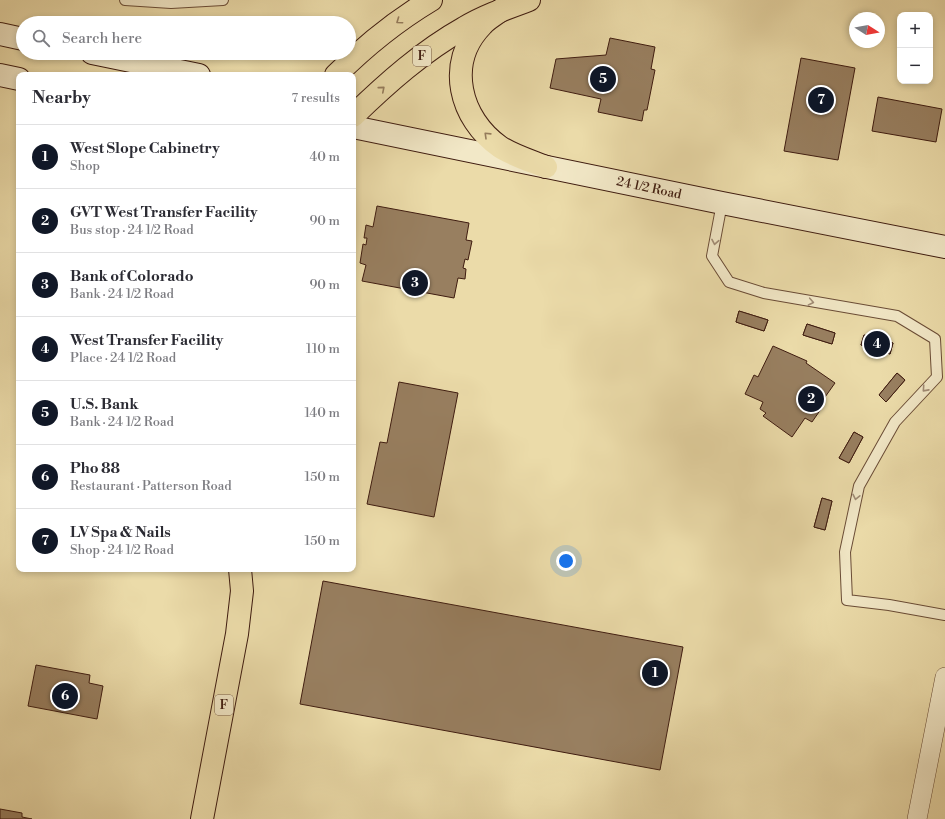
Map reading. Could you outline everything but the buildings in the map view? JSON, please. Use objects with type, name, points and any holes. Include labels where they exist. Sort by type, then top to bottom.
[{"type":"main road","points":[[356,55],[377,37],[431,0]]},
{"type":"main road","name":"F","points":[[356,113],[400,73],[429,50],[464,28],[501,10],[529,0]]},
{"type":"main road","points":[[501,10],[482,25],[473,36],[465,51],[460,67],[460,85],[465,104],[476,123],[500,147],[510,153],[546,167]]},
{"type":"main road","points":[[339,72],[350,60]]},
{"type":"main road","name":"F","points":[[202,819],[237,634],[242,591],[240,572]]},
{"type":"main road","name":"F","points":[[242,591],[250,572]]},
{"type":"street","points":[[0,34],[16,37]]},
{"type":"street","points":[[126,60],[184,72]]},
{"type":"street","points":[[0,75],[16,78]]},
{"type":"street","name":"24 1/2 Road","points":[[356,128],[945,247]]},
{"type":"street","points":[[917,819],[945,677]]},
{"type":"lane","points":[[125,0],[172,3],[223,0]]},
{"type":"lane","points":[[722,203],[712,256],[729,282],[764,293],[897,316],[935,339],[937,377],[895,422],[859,486],[845,552],[847,600],[889,605],[945,615]]},
{"type":"place","name":"U.S. Bank","points":[[603,79]]},
{"type":"place","name":"LV Spa & Nails","points":[[821,100]]},
{"type":"place","name":"Bank of Colorado","points":[[415,283]]},
{"type":"place","name":"West Transfer Facility","points":[[877,344]]},
{"type":"place","name":"GVT West Transfer Facility","points":[[811,399]]},
{"type":"place","name":"West Slope Cabinetry","points":[[655,673]]},
{"type":"place","name":"Pho 88","points":[[65,696]]}]
